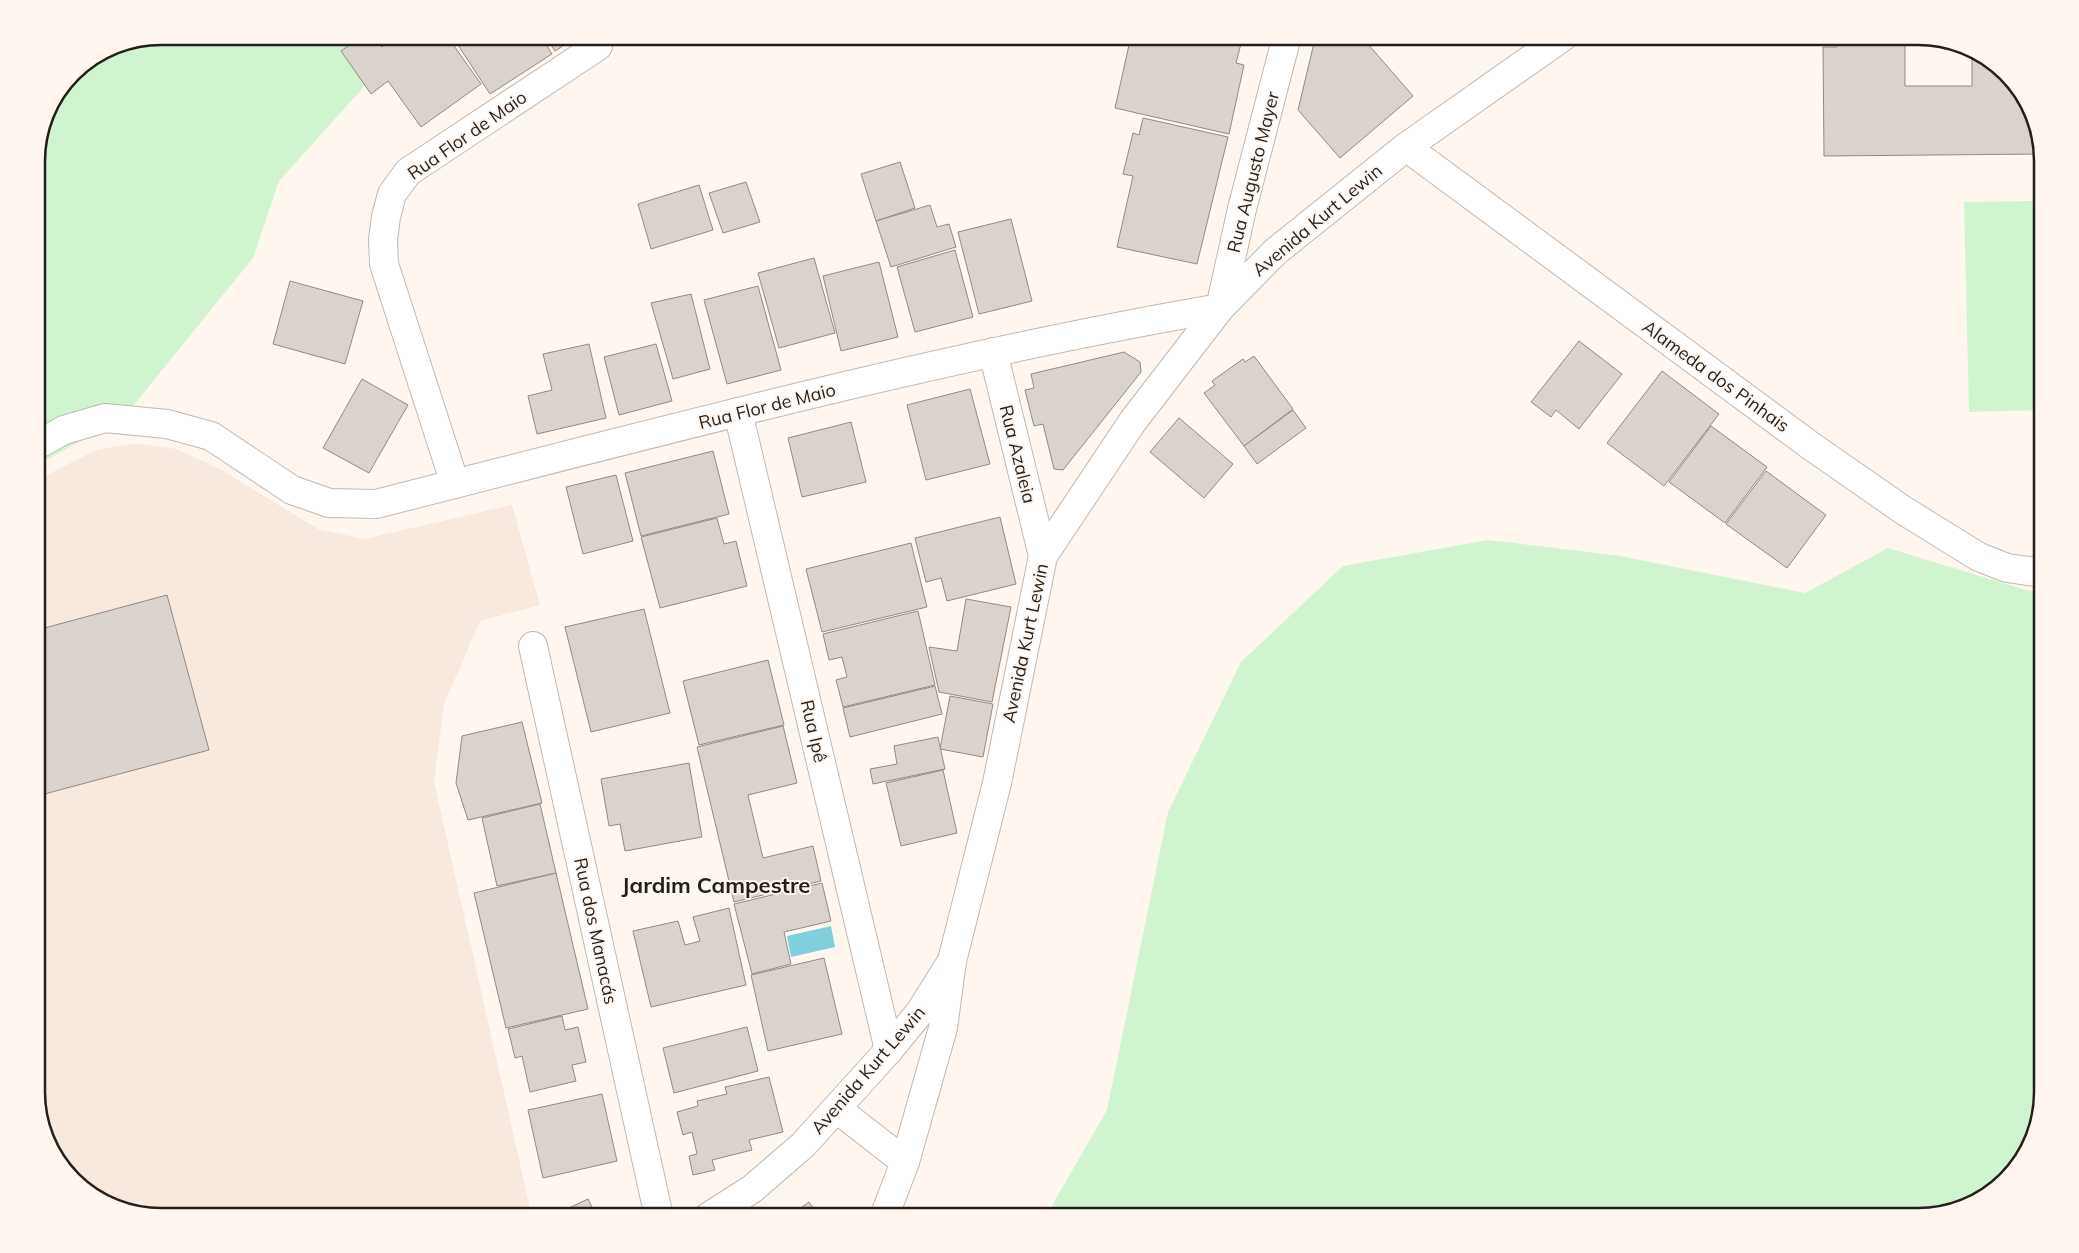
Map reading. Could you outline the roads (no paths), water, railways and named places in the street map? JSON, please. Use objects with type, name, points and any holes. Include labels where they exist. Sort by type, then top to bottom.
[{"type":"street","name":"Rua Augusto Mayer","points":[[1220,308],[1242,209],[1285,45]]},
{"type":"street","name":"Avenida Kurt Lewin","points":[[722,1208],[752,1189],[802,1145],[837,1109],[920,1012],[952,962],[997,782],[1043,556],[1133,421],[1220,308],[1275,252],[1406,147],[1551,45]]},
{"type":"street","name":"Rua Flor de Maio","points":[[455,484],[384,264],[383,240],[392,194],[408,172],[598,46]]},
{"type":"street","name":"Alameda dos Pinhais","points":[[1406,147],[1812,446],[1903,510],[1979,557],[2007,568],[2034,572]]},
{"type":"street","name":"Rua Flor de Maio","points":[[45,440],[64,430],[104,418],[158,423],[211,436],[292,490],[329,503],[376,504],[738,412],[993,352],[1220,308]]},
{"type":"street","name":"Rua Azaleia","points":[[993,352],[1043,556]]},
{"type":"street","name":"Rua Ipê","points":[[738,412],[889,1050]]},
{"type":"street","name":"Rua dos Manacás","points":[[533,646],[657,1208]]},
{"type":"street","points":[[887,1208],[904,1162],[943,1028],[952,962]]},
{"type":"street","points":[[837,1109],[904,1162]]},
{"type":"water","points":[[831,926],[835,947],[791,957],[787,936]]},
{"type":"district","name":"Jardim Campestre","points":[[716,885]]}]
